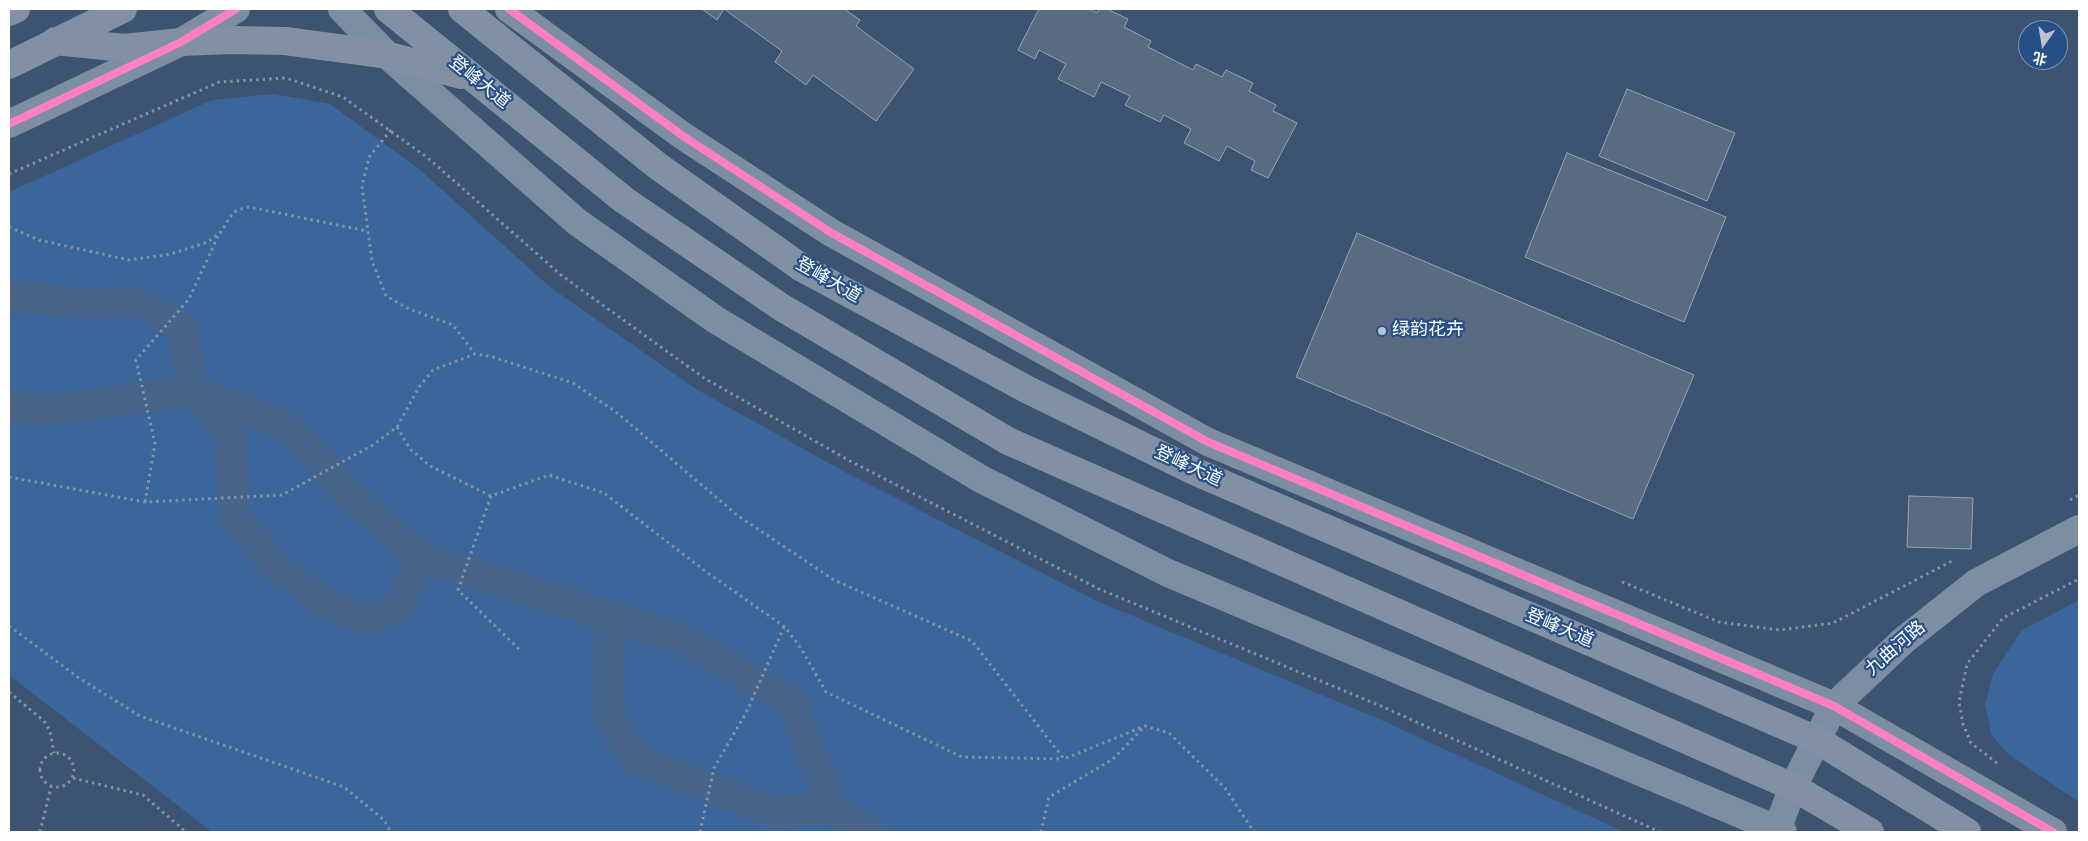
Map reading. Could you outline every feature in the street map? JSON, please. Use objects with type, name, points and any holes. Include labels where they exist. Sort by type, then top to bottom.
[{"type":"main road","points":[[9,12],[16,9]]},
{"type":"main road","points":[[9,65],[123,9]]},
{"type":"main road","name":"登峰大道","points":[[388,9],[624,200],[781,307],[1008,441],[1793,787],[1870,832]]},
{"type":"main road","name":"登峰大道","points":[[462,9],[659,167],[802,268],[1028,390],[1196,472],[1817,740],[1967,832]]},
{"type":"main road","points":[[491,9],[502,42]]},
{"type":"main road","points":[[55,41],[124,48],[181,42],[231,40],[285,41],[334,46],[387,55],[475,79]]},
{"type":"street","points":[[9,124],[181,42],[236,9]]},
{"type":"street","points":[[342,9],[387,55],[577,222],[716,320],[981,479],[1168,572],[1780,831]]},
{"type":"street","points":[[509,9],[683,136],[830,232],[1208,442],[1834,706],[2053,832]]},
{"type":"street","name":"九曲河路","points":[[1780,831],[1793,787],[1834,706],[1904,640],[1976,584],[2079,530]]},
{"type":"path","points":[[9,174],[219,82],[286,78],[342,97],[391,130],[369,157],[362,186],[372,261],[386,296],[410,309],[453,326],[475,354]]},
{"type":"path","points":[[146,502],[156,444],[136,360],[188,299],[230,217],[237,210],[249,207],[367,231]]},
{"type":"path","points":[[9,227],[39,240],[129,260],[192,248],[208,242],[221,232]]},
{"type":"path","points":[[9,477],[146,502],[282,495],[373,445],[397,427],[419,388],[432,370],[475,354],[531,368],[573,383],[616,412],[737,515],[834,580],[972,641],[1064,759]]},
{"type":"path","points":[[397,427],[410,449],[430,466],[491,496],[549,475],[604,494],[705,571],[785,627],[802,650],[826,692],[962,757],[1064,759],[1145,726],[1169,733],[1225,788],[1254,832]]},
{"type":"path","points":[[2062,504],[2079,495]]},
{"type":"path","points":[[491,496],[458,590],[519,649]]},
{"type":"path","points":[[1619,580],[1719,622],[1780,630],[1833,623],[1956,559]]},
{"type":"path","points":[[2005,768],[1971,743],[1963,724],[1959,702],[1967,664],[2003,618],[2079,579]]},
{"type":"path","points":[[9,626],[79,678],[140,716],[344,787],[384,820],[391,832]]},
{"type":"path","points":[[700,832],[714,768],[746,713],[785,627]]},
{"type":"path","points":[[9,692],[44,721],[50,731],[54,753]]},
{"type":"path","points":[[1041,832],[1049,797],[1113,759],[1145,726]]},
{"type":"path","points":[[54,753],[64,754],[72,760],[75,770],[73,778],[67,785],[60,788],[51,787],[44,781],[40,773],[41,764],[46,757],[54,753]]},
{"type":"path","points":[[73,778],[143,795],[186,832]]},
{"type":"path","points":[[40,832],[51,787]]},
{"type":"shaded area","points":[[274,94],[330,104],[419,169],[550,287],[696,389],[845,472],[1097,601],[1377,718],[1624,832],[212,832],[9,675],[9,192],[212,100]]},
{"type":"shaded area","points":[[2079,600],[2079,802],[2008,754],[1991,734],[1985,705],[1993,674],[2021,631]]},
{"type":"building","points":[[702,9],[724,9],[717,20]]},
{"type":"building","points":[[724,9],[844,9],[860,20],[856,26],[914,69],[876,121],[813,75],[806,85],[775,62],[782,51]]},
{"type":"building","points":[[1039,9],[1089,9],[1097,13],[1099,9],[1107,9],[1128,19],[1124,27],[1151,41],[1148,47],[1193,70],[1196,64],[1222,77],[1226,70],[1253,83],[1249,91],[1276,105],[1273,111],[1297,123],[1268,178],[1251,170],[1255,161],[1227,146],[1219,161],[1184,143],[1191,129],[1164,115],[1160,122],[1125,105],[1130,96],[1101,82],[1094,97],[1058,79],[1066,64],[1039,50],[1035,59],[1018,50]]},
{"type":"building","points":[[1627,89],[1735,133],[1707,201],[1599,156]]},
{"type":"building","points":[[1567,153],[1726,217],[1684,322],[1525,257]]},
{"type":"building","points":[[1357,233],[1694,375],[1633,519],[1296,377]]},
{"type":"building","points":[[1909,496],[1973,498],[1971,549],[1907,547]]},
{"type":"waterway","points":[[9,296],[93,304],[138,302],[181,327],[193,390],[230,433],[234,514],[275,566],[326,604],[369,620],[398,607],[420,557],[609,616],[609,716],[636,759],[775,813],[833,808],[870,832]]},
{"type":"waterway","points":[[9,407],[51,410],[193,390],[289,427],[349,495],[420,557]]},
{"type":"waterway","points":[[609,616],[683,639],[791,702],[833,808]]},
{"type":"cycle path","points":[[9,124],[181,42],[236,9]]},
{"type":"cycle path","points":[[509,9],[683,136],[830,232],[1208,442],[1834,706],[2053,832]]},
{"type":"place","name":"绿韵花卉","points":[[1382,331]]}]
